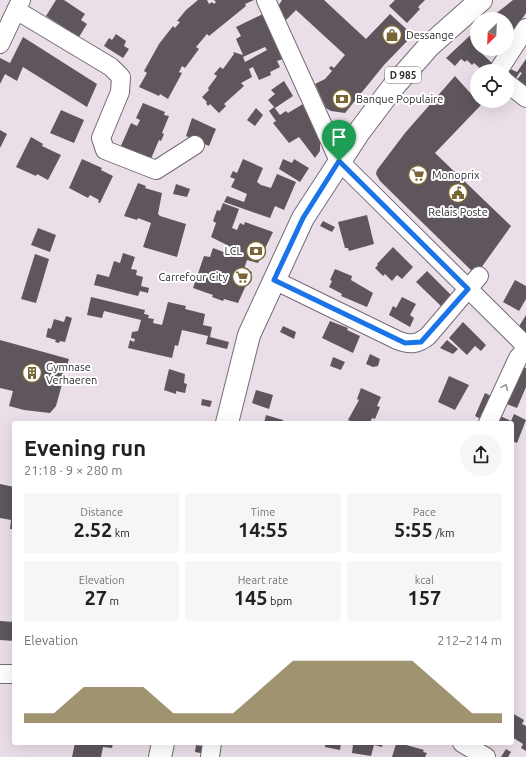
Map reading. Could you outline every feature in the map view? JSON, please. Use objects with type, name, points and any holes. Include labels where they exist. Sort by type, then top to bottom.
[{"type":"main road","name":"D 985","points":[[228,421],[249,335],[303,218],[339,161],[393,87],[429,46],[481,0]]},
{"type":"main road","points":[[160,757],[163,745]]},
{"type":"street","points":[[266,0],[339,161],[473,282],[526,346]]},
{"type":"street","points":[[0,44],[19,5],[111,67],[121,77],[120,92],[101,138],[105,150],[156,170],[195,145]]},
{"type":"street","points":[[503,64],[526,28]]},
{"type":"street","points":[[514,89],[526,98]]},
{"type":"street","points":[[274,280],[397,340],[413,344],[421,342],[428,336],[473,282]]},
{"type":"street","points":[[489,421],[518,358],[526,349]]},
{"type":"street","points":[[0,674],[12,674]]},
{"type":"street","points":[[210,757],[212,745]]},
{"type":"building","points":[[56,0],[64,0],[85,14],[81,20],[87,24],[79,37],[46,16]]},
{"type":"building","points":[[198,0],[207,0],[209,4],[212,2],[214,4],[216,2],[214,0],[254,0],[245,4],[246,6],[209,36],[207,34],[196,47],[199,49],[185,68],[182,66],[179,72],[182,73],[168,99],[160,94],[159,96],[139,87],[147,73],[144,71],[159,44],[173,26],[175,28],[180,22],[177,21],[186,10]]},
{"type":"building","points":[[282,0],[324,0],[366,39],[390,14],[413,35],[384,65],[345,113],[331,111],[326,108],[315,84],[325,79],[332,71],[329,68],[331,66],[334,68],[345,55],[296,10],[284,22],[277,8]]},
{"type":"building","points":[[395,0],[425,0],[418,7],[420,9],[407,23],[389,6]]},
{"type":"building","points":[[513,0],[526,0],[526,13],[514,31],[514,12],[498,12]]},
{"type":"building","points":[[263,14],[283,59],[277,61],[280,67],[270,72],[271,75],[259,80],[253,67],[249,69],[252,77],[241,83],[244,86],[224,104],[226,106],[219,113],[210,104],[208,106],[206,103],[207,102],[202,97],[209,90],[208,88],[217,76],[214,74],[220,67],[223,69],[234,54],[233,52],[243,55],[236,39],[241,36],[236,27]],"holes":[[[265,47],[267,50],[245,62],[243,57]]]},
{"type":"building","points":[[116,34],[126,41],[124,46],[129,49],[123,58],[104,46],[109,38],[112,40]]},
{"type":"building","points":[[470,36],[470,56],[484,56],[492,63],[471,64],[467,60],[465,62],[461,59],[455,66],[446,58]]},
{"type":"building","points":[[23,37],[97,84],[87,107],[23,67],[17,81],[5,74],[0,84],[0,58],[10,63]]},
{"type":"building","points":[[526,59],[526,89],[516,81],[522,73],[520,72],[514,79],[514,71],[517,72]]},
{"type":"building","name":"Monoprix","points":[[455,76],[470,93],[470,108],[478,108],[435,153],[511,226],[476,275],[380,181],[376,174],[377,170],[405,133]]},
{"type":"building","points":[[284,81],[293,96],[275,108],[268,100],[275,94],[271,90]]},
{"type":"building","points":[[143,103],[165,112],[164,115],[169,116],[162,133],[164,134],[161,141],[159,140],[150,161],[120,148],[131,123],[137,126],[140,120],[136,118]]},
{"type":"building","points":[[303,104],[320,142],[320,151],[315,158],[299,137],[289,143],[273,123],[276,121],[269,111],[274,107],[280,115],[286,111],[288,113]]},
{"type":"building","points":[[256,108],[263,115],[255,126],[247,120]]},
{"type":"building","points":[[61,110],[84,120],[74,143],[50,133]]},
{"type":"building","points":[[192,118],[216,129],[209,146],[186,136]]},
{"type":"building","points":[[0,130],[7,134],[0,148]]},
{"type":"building","points":[[31,137],[43,144],[42,146],[61,155],[48,180],[37,174],[36,176],[16,167]]},
{"type":"building","points":[[82,159],[102,168],[101,170],[113,176],[100,203],[98,202],[99,200],[90,195],[88,198],[69,188]]},
{"type":"building","points":[[243,159],[263,168],[257,182],[261,185],[271,188],[277,174],[296,182],[284,210],[275,206],[270,218],[224,202],[227,196],[244,202],[247,194],[231,187],[235,179],[230,177],[233,171],[237,173]]},
{"type":"building","points":[[283,159],[292,163],[294,159],[309,168],[300,182],[279,169]]},
{"type":"building","points":[[138,183],[146,186],[145,188],[162,193],[158,214],[160,216],[186,224],[177,257],[143,247],[151,223],[138,218],[137,220],[124,216]]},
{"type":"building","points":[[176,184],[190,189],[187,197],[173,194]]},
{"type":"building","points":[[223,203],[239,209],[232,228],[237,230],[240,223],[244,225],[245,222],[273,232],[258,263],[247,260],[244,269],[252,272],[238,303],[224,299],[223,301],[212,297],[213,295],[193,288],[204,256],[210,257],[213,248],[229,254],[231,247],[211,237],[216,223],[213,221],[217,210],[220,211]]},
{"type":"building","points":[[367,215],[374,244],[349,251],[348,248],[345,248],[338,222]]},
{"type":"building","points":[[323,221],[335,227],[332,232],[320,226]]},
{"type":"building","points":[[38,228],[56,235],[50,252],[31,245]]},
{"type":"building","points":[[393,247],[413,267],[402,279],[397,275],[392,281],[385,274],[383,276],[375,268]]},
{"type":"building","points":[[123,253],[135,257],[131,269],[137,270],[136,275],[143,277],[141,286],[149,288],[148,293],[140,291],[138,296],[94,285],[97,274],[109,277],[114,261],[120,263]]},
{"type":"building","points":[[35,254],[49,259],[36,303],[21,299]]},
{"type":"building","points":[[335,269],[352,276],[351,280],[373,293],[367,307],[341,296],[342,294],[329,287],[332,281],[330,280]]},
{"type":"building","points":[[427,271],[452,296],[442,307],[416,282]]},
{"type":"building","points":[[515,280],[526,286],[526,299],[519,311],[503,302]]},
{"type":"building","points":[[91,297],[145,310],[144,314],[149,315],[148,318],[154,319],[153,323],[162,325],[168,302],[186,306],[185,309],[205,314],[203,325],[212,327],[210,337],[229,342],[227,349],[206,344],[208,336],[182,330],[178,346],[175,345],[172,358],[128,348],[130,340],[134,342],[135,339],[131,338],[132,332],[138,331],[141,320],[104,311],[102,318],[87,315]]},
{"type":"building","points":[[402,297],[416,304],[410,315],[414,318],[410,327],[389,315],[393,306],[396,308]]},
{"type":"building","points":[[526,315],[526,336],[518,328]]},
{"type":"building","points":[[66,316],[72,318],[65,342],[55,342],[56,340],[46,337],[48,328],[51,329],[54,319],[64,322]]},
{"type":"building","points":[[330,321],[348,328],[347,330],[360,336],[353,353],[322,338]]},
{"type":"building","points":[[463,322],[486,345],[481,351],[475,346],[467,355],[449,338]]},
{"type":"building","points":[[283,326],[296,332],[294,339],[280,332]]},
{"type":"building","name":"Gymnase Verhaeren","points":[[0,340],[69,359],[56,406],[50,413],[24,410],[9,406],[13,391],[0,388]]},
{"type":"building","points":[[447,340],[458,349],[453,354],[440,348]]},
{"type":"building","points":[[370,354],[380,359],[378,366],[373,367],[366,364]]},
{"type":"building","points":[[333,357],[345,362],[341,370],[330,366]]},
{"type":"building","points":[[518,368],[526,368],[526,387],[517,408],[504,403],[511,386],[515,388],[516,384],[512,383]]},
{"type":"building","points":[[169,369],[185,374],[184,383],[187,384],[185,393],[176,391],[176,394],[164,390]]},
{"type":"building","points":[[449,376],[469,385],[455,410],[438,402]]},
{"type":"building","points":[[361,388],[381,397],[377,406],[380,407],[375,419],[372,418],[371,421],[348,420],[359,400],[357,399]]},
{"type":"building","points":[[256,390],[273,395],[269,409],[252,403]]},
{"type":"building","points":[[485,393],[497,399],[487,421],[475,416]]},
{"type":"building","points":[[202,399],[212,401],[210,407],[201,405]]},
{"type":"building","points":[[514,414],[526,420],[517,443],[514,442],[514,421],[511,421]]},
{"type":"building","points":[[266,415],[283,420],[283,421],[264,421]]},
{"type":"building","points":[[498,415],[511,421],[496,421]]},
{"type":"building","points":[[0,484],[12,487],[12,529],[10,529],[11,520],[0,518]]},
{"type":"building","points":[[0,621],[12,622],[12,641],[0,640]]},
{"type":"building","points":[[514,714],[524,720],[522,724],[526,726],[526,751],[521,748],[523,744],[514,738]]},
{"type":"building","points":[[75,745],[113,745],[112,748],[103,747],[101,757],[72,757]]},
{"type":"building","points":[[196,745],[207,747],[206,754],[195,752]]},
{"type":"building","points":[[325,745],[341,745],[340,750],[325,747]]},
{"type":"building","points":[[353,745],[374,745],[371,756],[352,753]]},
{"type":"building","points":[[396,745],[406,745],[424,750],[423,752],[427,753],[425,757],[392,757]]},
{"type":"building","points":[[506,749],[511,752],[508,757],[501,757]]},
{"type":"place","name":"Dessange","points":[[392,35]]},
{"type":"place","name":"Banque Populaire","points":[[342,99]]},
{"type":"place","name":"Monoprix","points":[[418,175]]},
{"type":"place","name":"Relais Poste","points":[[458,193]]},
{"type":"place","name":"LCL","points":[[256,251]]},
{"type":"place","name":"Carrefour City","points":[[242,277]]},
{"type":"place","name":"Gymnase Verhaeren","points":[[32,373]]},
{"type":"route","points":[[339,161],[468,289],[428,336],[421,342],[413,344],[397,340],[285,284],[274,280],[298,227],[339,161]]}]
